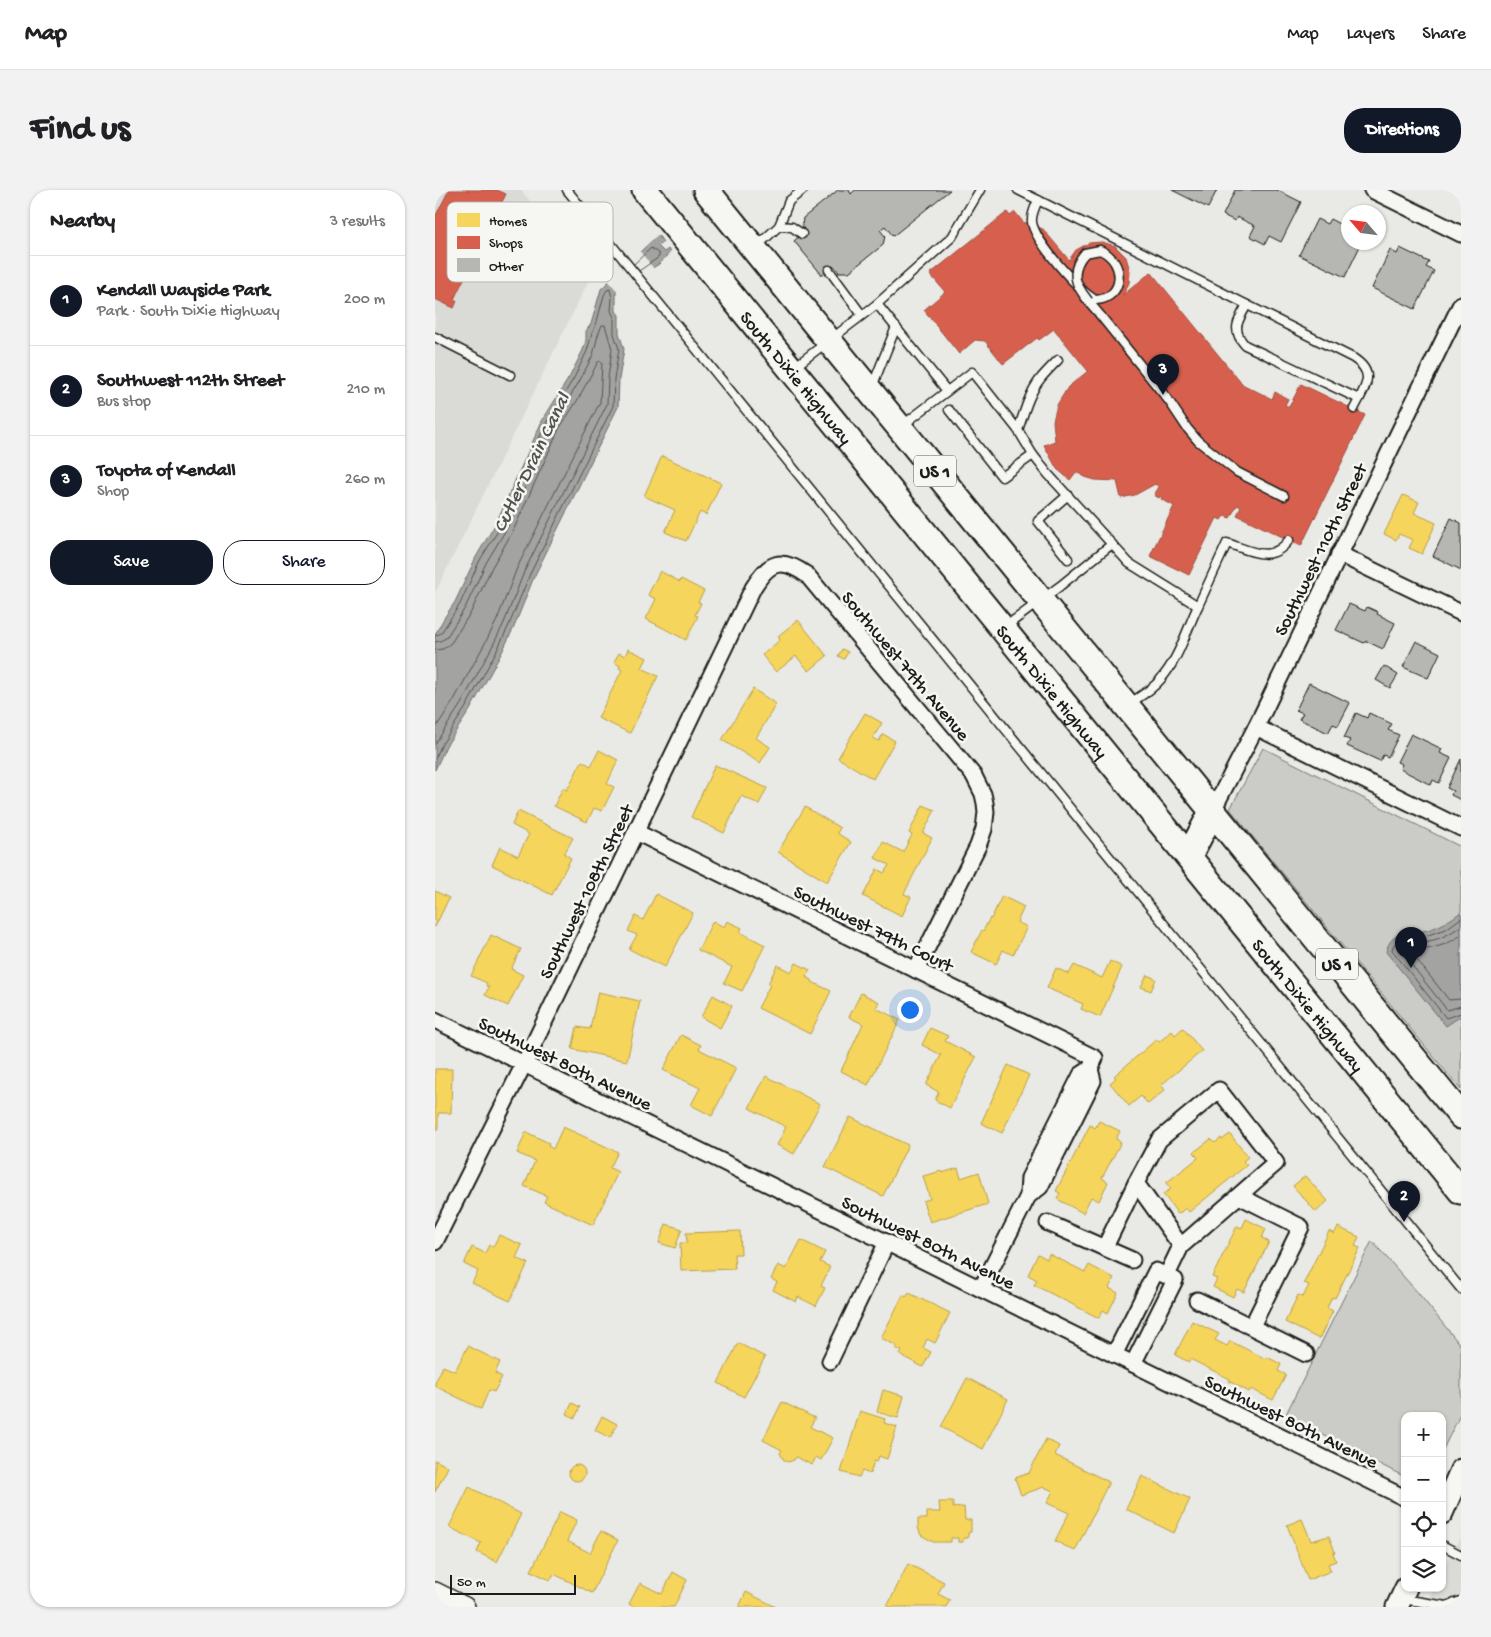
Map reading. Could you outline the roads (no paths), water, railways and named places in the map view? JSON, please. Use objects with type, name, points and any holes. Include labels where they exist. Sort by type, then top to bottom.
[{"type":"highway","name":"South Dixie Highway","points":[[645,190],[1461,1191]]},
{"type":"highway","name":"US 1","points":[[706,190],[1461,1116]]},
{"type":"highway","points":[[1189,856],[1212,812]]},
{"type":"main road","points":[[1446,1505],[1459,1480]]},
{"type":"street","points":[[1372,190],[1461,234]]},
{"type":"street","name":"Southwest 110th Street","points":[[1212,812],[1256,727],[1461,304]]},
{"type":"street","points":[[1339,554],[1461,613]]},
{"type":"street","name":"Southwest 79th Avenue","points":[[777,564],[787,564],[807,575],[974,776],[983,794],[986,812],[984,829],[978,846],[916,970]]},
{"type":"street","name":"Southwest 108th Street","points":[[435,1242],[524,1064],[753,588],[769,567],[777,564]]},
{"type":"street","points":[[1256,727],[1461,828]]},
{"type":"street","name":"Southwest 79th Court","points":[[635,832],[916,970],[1092,1064],[1081,1076],[1029,1178],[1028,1196],[981,1289]]},
{"type":"street","name":"Southwest 80th Avenue","points":[[435,1020],[1401,1496]]},
{"type":"street","points":[[1105,1247],[1159,1140],[1219,1090],[1276,1163],[1181,1246],[1166,1275],[1114,1355]]},
{"type":"street","points":[[1136,1183],[1181,1246]]},
{"type":"street","points":[[1239,1196],[1301,1227],[1252,1326]]},
{"type":"street","points":[[1048,1223],[1132,1260]]},
{"type":"street","points":[[829,1361],[887,1242]]},
{"type":"street","points":[[1133,1364],[1166,1275]]},
{"type":"street","points":[[1197,1300],[1306,1354]]},
{"type":"street","points":[[435,1592],[465,1607]]},
{"type":"lane","points":[[567,190],[577,202]]},
{"type":"lane","points":[[754,249],[779,226],[789,201],[803,190]]},
{"type":"lane","points":[[791,369],[877,304],[952,237],[981,190]]},
{"type":"lane","points":[[1018,190],[1363,364],[1368,374],[1367,382],[1354,409]]},
{"type":"lane","points":[[1037,200],[1031,220],[1039,239],[1080,289],[1089,297],[1096,300],[1105,299],[1116,288],[1119,277],[1113,258],[1099,250],[1085,253],[1076,266],[1075,276],[1080,290],[1169,401],[1187,428],[1198,441],[1237,472],[1284,496]]},
{"type":"lane","points":[[779,226],[792,227],[802,234]]},
{"type":"lane","points":[[613,247],[1461,1289]]},
{"type":"lane","points":[[829,270],[862,315]]},
{"type":"lane","points":[[877,304],[947,391]]},
{"type":"lane","points":[[1247,305],[1238,319],[1236,330],[1239,339],[1245,345],[1359,399]]},
{"type":"lane","points":[[870,392],[895,327]]},
{"type":"lane","points":[[435,337],[510,375]]},
{"type":"lane","points":[[1018,430],[1025,409],[1040,378],[1058,360]]},
{"type":"lane","points":[[899,427],[971,372],[1018,430],[1033,455],[1048,474],[1129,562],[1141,572],[1198,606]]},
{"type":"lane","points":[[949,410],[1002,478],[1033,455]]},
{"type":"lane","points":[[1068,495],[1038,521],[1068,559]]},
{"type":"lane","points":[[1127,706],[1159,682],[1165,675],[1182,644],[1227,543],[1266,555],[1275,553],[1284,547],[1289,540]]},
{"type":"lane","points":[[1003,628],[1041,601],[1112,544]]},
{"type":"lane","points":[[1446,1546],[1461,1555]]},
{"type":"lane","points":[[1401,1598],[1446,1606],[1461,1600]]},
{"type":"water","name":"Cutler Drain Canal","points":[[658,235],[663,242],[658,246],[664,252],[668,249],[670,252],[659,264],[616,291],[619,333],[624,349],[619,379],[618,407],[534,577],[502,652],[470,710],[446,746],[435,770],[435,635],[455,602],[476,557],[496,523],[542,421],[570,376],[583,350],[586,331],[591,324],[601,289],[608,282],[613,282],[613,278]]},
{"type":"water","points":[[1461,912],[1461,1016],[1446,1026],[1386,952],[1388,945],[1396,936],[1436,927]]},
{"type":"place","name":"Toyota of Kendall","points":[[1163,395]]},
{"type":"place","name":"Kendall Wayside Park","points":[[1411,968]]},
{"type":"place","name":"Southwest 112th Street","points":[[1404,1222]]}]
